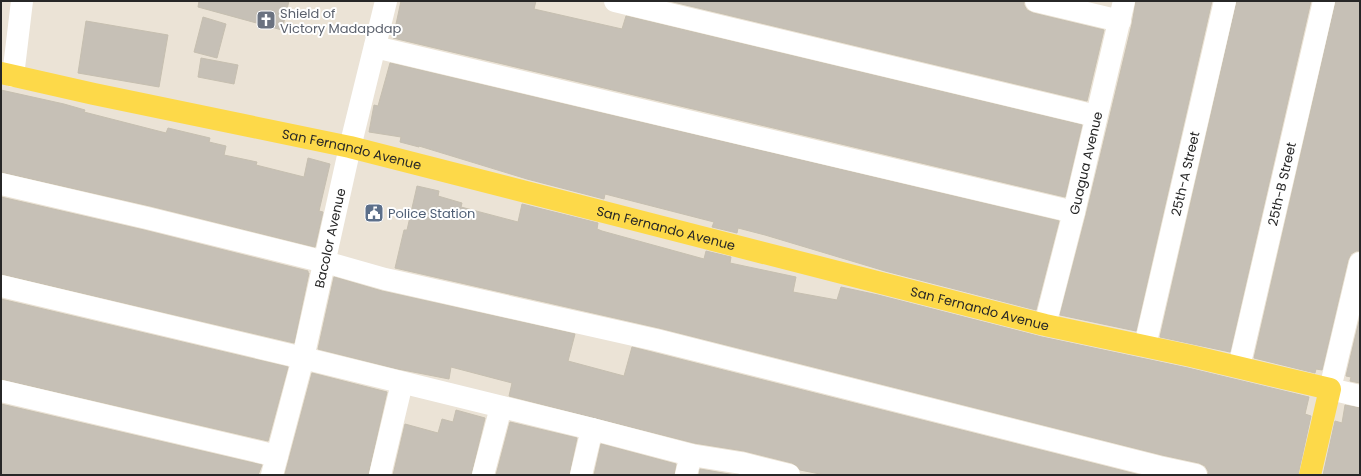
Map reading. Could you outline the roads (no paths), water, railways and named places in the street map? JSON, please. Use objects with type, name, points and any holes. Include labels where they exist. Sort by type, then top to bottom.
[{"type":"main road","name":"San Fernando Avenue","points":[[7,74],[94,94],[350,147],[1045,325],[1239,367],[1330,389]]},
{"type":"main road","points":[[1310,475],[1330,389]]},
{"type":"street","points":[[7,74],[22,1]]},
{"type":"street","name":"Bacolor Avenue","points":[[275,466],[303,358],[350,147],[386,1]]},
{"type":"street","points":[[615,1],[1096,116]]},
{"type":"street","points":[[1036,1],[1122,11]]},
{"type":"street","name":"25th-A Street","points":[[1145,346],[1225,1]]},
{"type":"street","name":"25th-B Street","points":[[1239,367],[1324,1]]},
{"type":"street","name":"Guagua Avenue","points":[[1045,325],[1074,212],[1122,11]]},
{"type":"street","points":[[374,47],[1074,212]]},
{"type":"street","points":[[1,184],[325,262],[385,279],[656,340],[1159,467],[1196,475]]},
{"type":"street","points":[[1330,389],[1360,263]]},
{"type":"street","points":[[1,286],[592,429],[688,465],[741,463],[789,475]]},
{"type":"street","points":[[380,475],[402,383]]},
{"type":"street","name":"San Fernando Avenue","points":[[1330,389],[1360,396]]},
{"type":"street","points":[[1,391],[275,466]]},
{"type":"street","points":[[483,475],[500,407]]},
{"type":"street","points":[[581,475],[592,429]]},
{"type":"place","name":"Shield of Victory Madapdap","points":[[266,20]]},
{"type":"place","name":"Police Station","points":[[374,213]]}]
